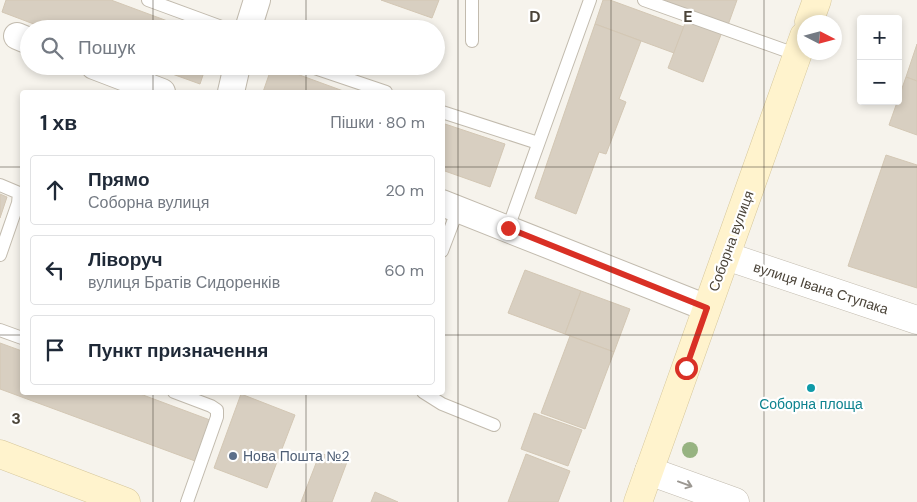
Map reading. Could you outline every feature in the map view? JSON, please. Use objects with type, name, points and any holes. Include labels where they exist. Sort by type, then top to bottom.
[{"type":"main road","points":[[812,15],[817,0]]},
{"type":"main road","name":"Соборна вулиця","points":[[638,502],[797,57]]},
{"type":"main road","points":[[0,454],[96,497],[126,502]]},
{"type":"street","points":[[251,20],[257,0]]},
{"type":"street","points":[[118,75],[157,90]]},
{"type":"street","points":[[231,90],[235,75]]},
{"type":"street","points":[[450,206],[707,308]]},
{"type":"street","name":"вулиця Івана Ступака","points":[[726,256],[917,320]]},
{"type":"street","points":[[649,471],[735,502]]},
{"type":"lane","points":[[148,0],[202,20]]},
{"type":"lane","points":[[472,0],[472,41]]},
{"type":"lane","points":[[508,228],[590,0]]},
{"type":"lane","points":[[644,0],[797,45]]},
{"type":"lane","points":[[336,75],[380,90]]},
{"type":"lane","points":[[445,113],[538,142]]},
{"type":"lane","points":[[0,185],[19,193],[18,203],[0,255]]},
{"type":"lane","points":[[445,234],[450,206]]},
{"type":"lane","points":[[0,330],[20,337]]},
{"type":"lane","points":[[182,395],[212,406],[217,410],[217,418],[187,502]]},
{"type":"lane","points":[[428,395],[442,404],[494,425]]},
{"type":"building","points":[[6,0],[111,0],[165,20],[23,20],[2,12]]},
{"type":"building","points":[[381,0],[439,0],[432,18]]},
{"type":"building","points":[[603,0],[610,0],[684,27],[674,53],[595,24]]},
{"type":"building","points":[[658,0],[737,0],[728,25]]},
{"type":"building","points":[[687,18],[722,32],[703,82],[668,68]]},
{"type":"building","points":[[595,24],[641,41],[619,99],[626,102],[606,154],[599,152],[576,214],[535,198]]},
{"type":"building","points":[[917,44],[917,81],[906,77]]},
{"type":"building","points":[[175,75],[203,75],[200,84]]},
{"type":"building","points":[[269,75],[300,75],[341,90],[264,90]]},
{"type":"building","points":[[906,77],[917,81],[917,135],[889,125],[896,105],[902,105],[902,88]]},
{"type":"building","points":[[445,124],[505,144],[490,187],[445,171]]},
{"type":"building","points":[[886,155],[917,165],[917,288],[848,266]]},
{"type":"building","points":[[0,194],[7,197],[0,218]]},
{"type":"building","points":[[525,270],[581,291],[565,334],[508,313]]},
{"type":"building","points":[[581,291],[630,309],[614,352],[565,334]]},
{"type":"building","points":[[570,336],[614,352],[585,429],[541,413]]},
{"type":"building","points":[[0,343],[20,350],[20,395],[143,395],[210,420],[195,461],[0,389]]},
{"type":"building","points":[[241,395],[295,415],[267,488],[214,468]]},
{"type":"building","points":[[534,413],[582,430],[568,466],[521,449]]},
{"type":"building","points":[[320,453],[347,462],[332,502],[301,502]]},
{"type":"building","points":[[526,454],[570,471],[558,502],[508,502]]},
{"type":"building","points":[[375,492],[398,502],[371,502]]},
{"type":"place","name":"Соборна площа","points":[[811,388]]},
{"type":"place","name":"Нова Пошта №2","points":[[233,456]]},
{"type":"route","points":[[508,228],[707,308],[686,368]]}]
